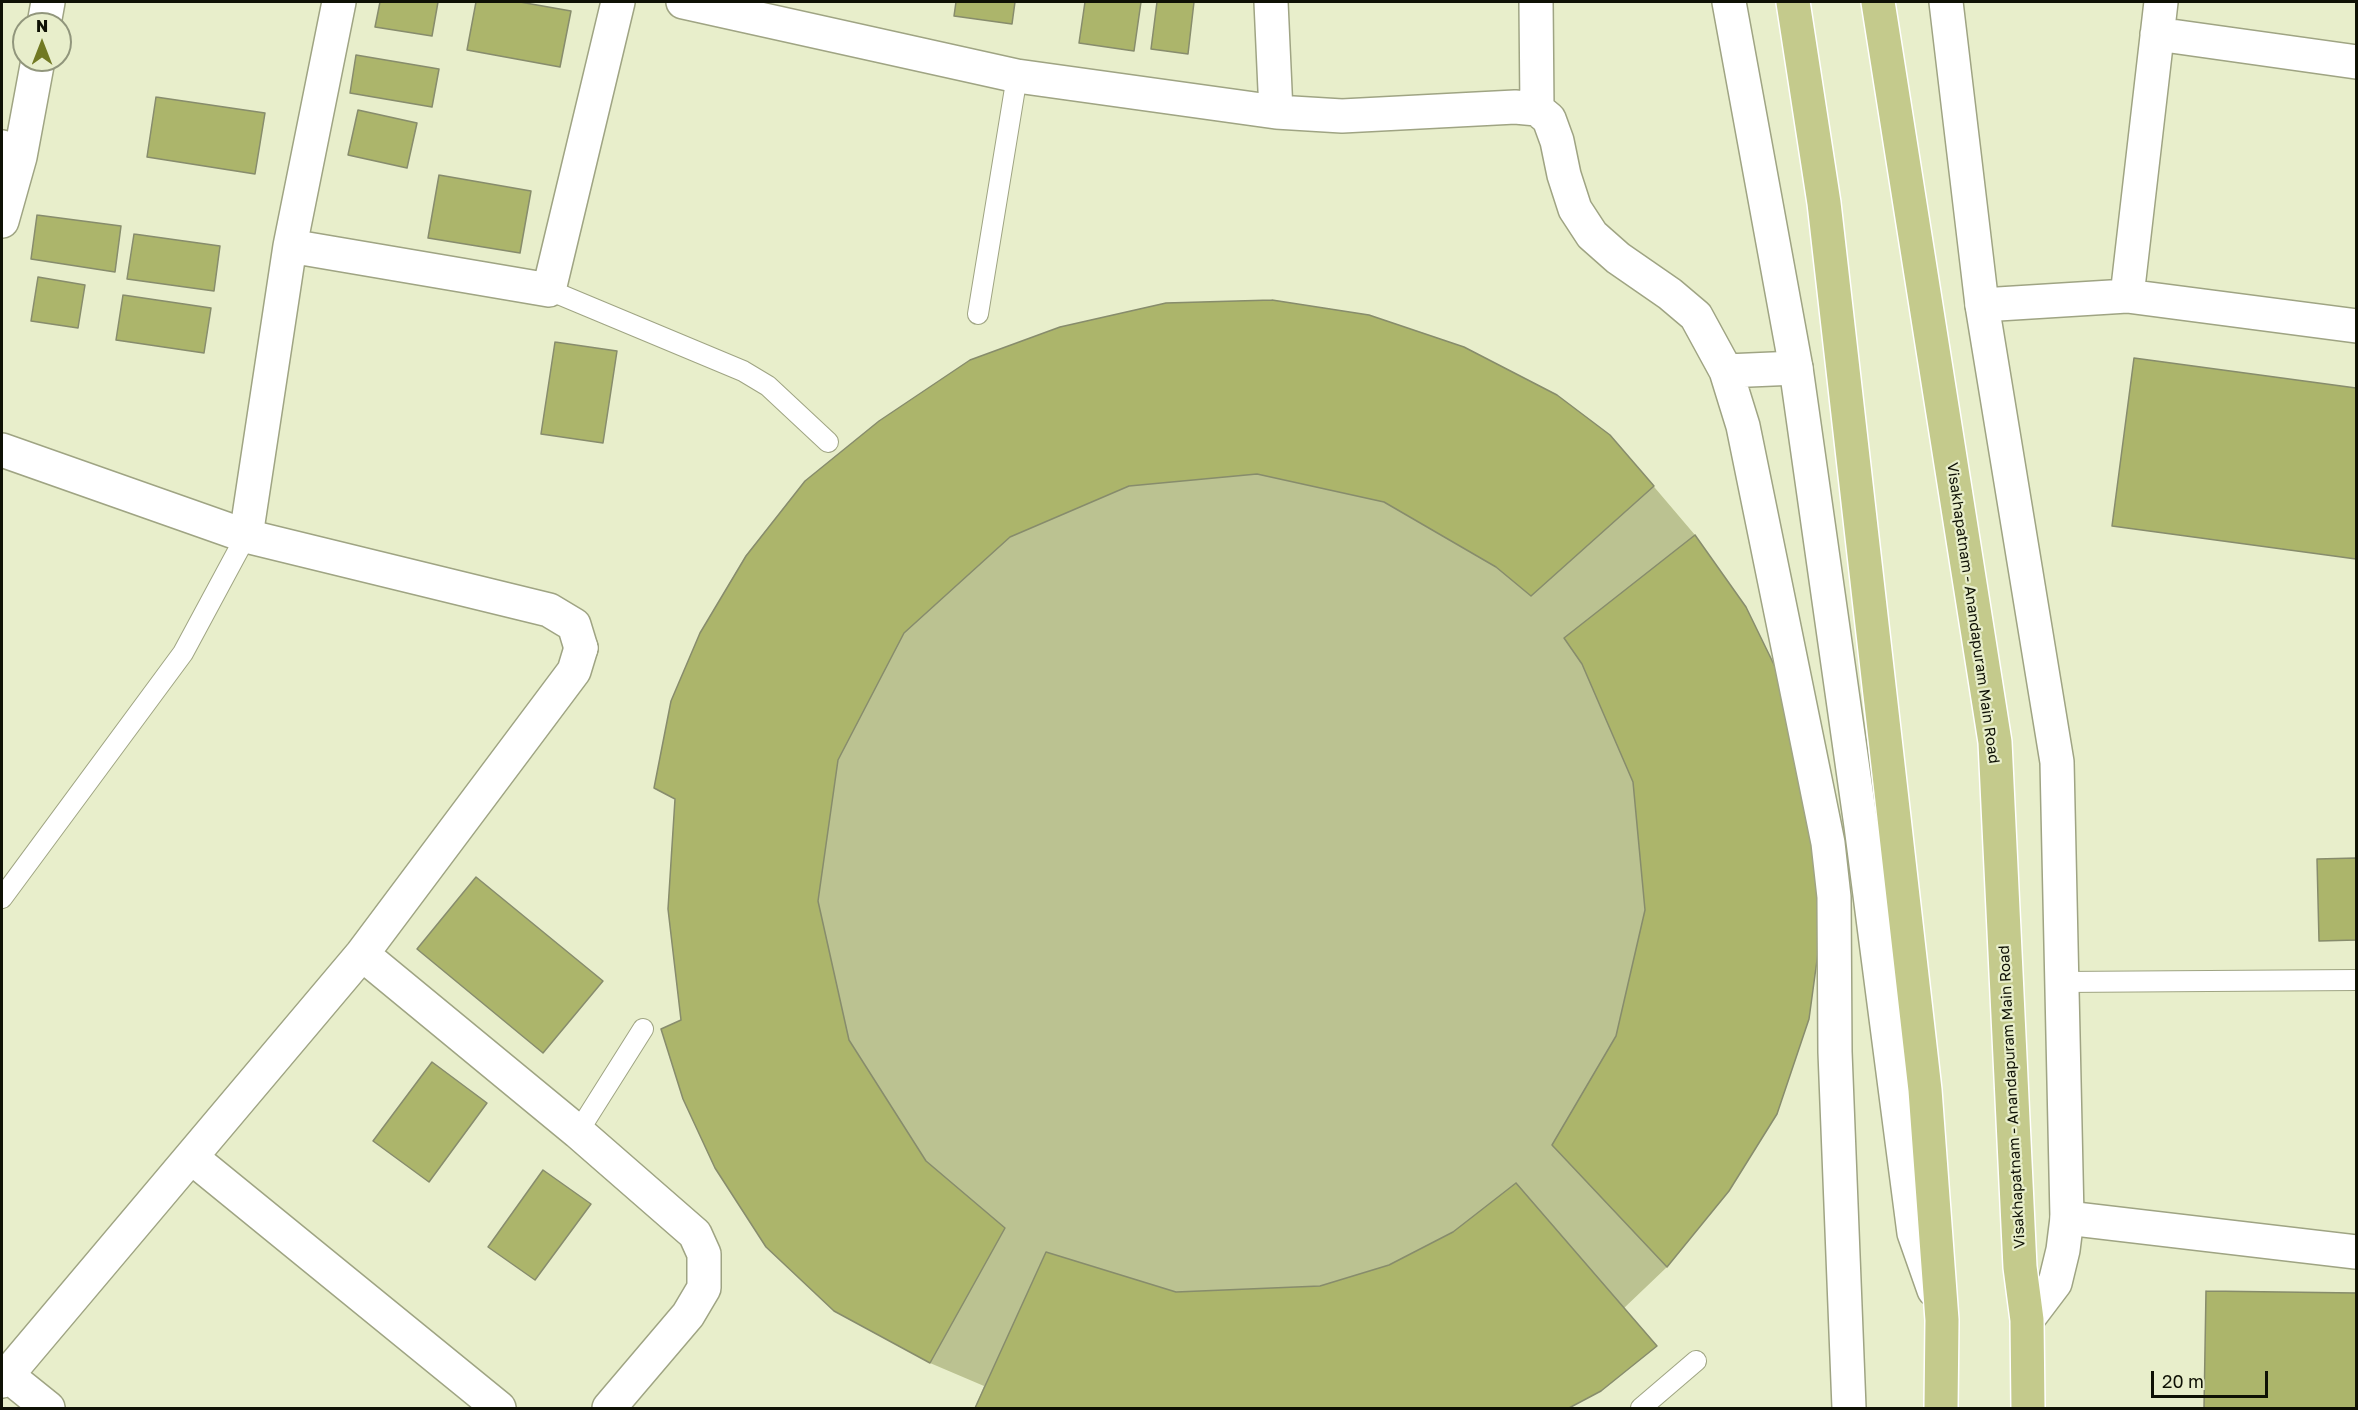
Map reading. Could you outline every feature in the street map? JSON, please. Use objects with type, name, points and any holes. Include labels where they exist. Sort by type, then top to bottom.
[{"type":"main road","points":[[1793,2],[1824,203],[1925,1090],[1942,1320],[1941,1408]]},
{"type":"main road","name":"Visakhapatnam - Anandapuram Main Road","points":[[1878,2],[1995,742],[2020,1267],[2028,1320],[2028,1408]]},
{"type":"street","points":[[246,536],[290,246],[339,2]]},
{"type":"street","points":[[290,246],[549,290],[618,2]]},
{"type":"street","points":[[683,2],[1017,76],[1276,112],[1342,116],[1515,107],[1537,109],[1549,119],[1575,209],[1592,235],[1618,258],[1670,294],[1696,316],[1726,371],[1743,426],[1828,843],[1834,897],[1835,1052],[1849,1408]]},
{"type":"street","points":[[1271,2],[1276,112]]},
{"type":"street","points":[[1536,2],[1537,109]]},
{"type":"street","points":[[1729,2],[1797,368],[1860,815],[1914,1233],[1930,1276],[1942,1320]]},
{"type":"street","points":[[1946,2],[1982,305],[2057,762],[2067,1218],[2063,1250],[2055,1283],[2028,1320]]},
{"type":"street","points":[[2127,296],[2161,2]]},
{"type":"street","points":[[2157,34],[2356,62]]},
{"type":"street","points":[[2,221],[11,152],[34,72]]},
{"type":"street","points":[[1982,305],[2127,296],[2356,326]]},
{"type":"street","points":[[1726,371],[1797,368]]},
{"type":"street","points":[[2,450],[246,536],[549,610],[574,625],[581,648],[574,671],[362,954],[4,1378],[48,1408]]},
{"type":"street","points":[[362,954],[578,1132],[696,1234],[704,1254],[704,1288],[688,1315],[609,1408]]},
{"type":"street","points":[[191,1157],[499,1408]]},
{"type":"street","points":[[2067,1218],[2356,1252]]},
{"type":"lane","points":[[978,314],[1017,76]]},
{"type":"lane","points":[[549,290],[743,371],[768,386],[828,442]]},
{"type":"lane","points":[[2,898],[183,653],[246,536]]},
{"type":"lane","points":[[2062,982],[2356,980]]},
{"type":"lane","points":[[578,1132],[643,1029]]},
{"type":"lane","points":[[1641,1408],[1696,1361]]},
{"type":"green space","points":[[1272,300],[1369,315],[1464,347],[1557,395],[1610,435],[1695,535],[1746,607],[1809,1019],[1777,1114],[1729,1191],[1667,1267],[1623,1309],[1657,1346],[1601,1391],[1569,1408],[975,1408],[984,1386],[930,1363],[834,1311],[766,1247],[715,1168],[683,1099],[661,1029],[681,1020],[668,909],[675,799],[654,788],[671,701],[700,633],[746,555],[805,481],[1060,327],[1166,303]]},
{"type":"building","points":[[380,2],[438,2],[432,36],[375,27]]},
{"type":"building","points":[[476,2],[520,2],[571,11],[560,67],[467,50]]},
{"type":"building","points":[[956,2],[1015,2],[1012,24],[954,16]]},
{"type":"building","points":[[1085,2],[1141,2],[1134,51],[1079,43]]},
{"type":"building","points":[[1157,2],[1194,2],[1188,54],[1151,49]]},
{"type":"building","points":[[356,55],[439,69],[432,107],[350,93]]},
{"type":"building","points":[[156,97],[265,113],[255,174],[147,157]]},
{"type":"building","points":[[358,110],[417,123],[407,168],[348,155]]},
{"type":"building","points":[[439,175],[531,191],[520,253],[428,238]]},
{"type":"building","points":[[37,215],[121,226],[115,272],[31,259]]},
{"type":"building","points":[[134,234],[220,246],[214,291],[127,279]]},
{"type":"building","points":[[38,277],[85,285],[78,328],[31,321]]},
{"type":"building","points":[[123,295],[211,308],[204,353],[116,340]]},
{"type":"building","points":[[1272,300],[1369,315],[1464,347],[1557,395],[1610,435],[1654,486],[1531,596],[1496,567],[1384,502],[1257,474],[1129,486],[1010,537],[904,633],[838,760],[818,901],[849,1040],[926,1161],[1005,1228],[930,1363],[834,1311],[766,1247],[715,1168],[683,1099],[661,1029],[681,1020],[668,909],[675,799],[654,788],[671,701],[700,633],[746,556],[805,481],[879,421],[970,360],[1060,327],[1166,303]]},
{"type":"building","points":[[555,342],[617,351],[603,443],[541,434]]},
{"type":"building","points":[[2134,358],[2356,388],[2356,559],[2112,526]]},
{"type":"building","points":[[1695,535],[1746,607],[1798,714],[1823,916],[1809,1019],[1777,1114],[1729,1191],[1667,1267],[1552,1145],[1616,1036],[1645,910],[1633,782],[1582,664],[1564,638]]},
{"type":"building","points":[[2356,858],[2356,940],[2319,941],[2317,859]]},
{"type":"building","points":[[476,877],[603,981],[543,1053],[417,949]]},
{"type":"building","points":[[432,1062],[487,1103],[429,1182],[373,1141]]},
{"type":"building","points":[[543,1170],[591,1204],[535,1280],[488,1247]]},
{"type":"building","points":[[1516,1183],[1657,1346],[1601,1391],[1569,1408],[975,1408],[1046,1252],[1176,1292],[1320,1286],[1389,1265],[1453,1232]]},
{"type":"building","points":[[2206,1291],[2356,1293],[2356,1408],[2204,1408]]}]
